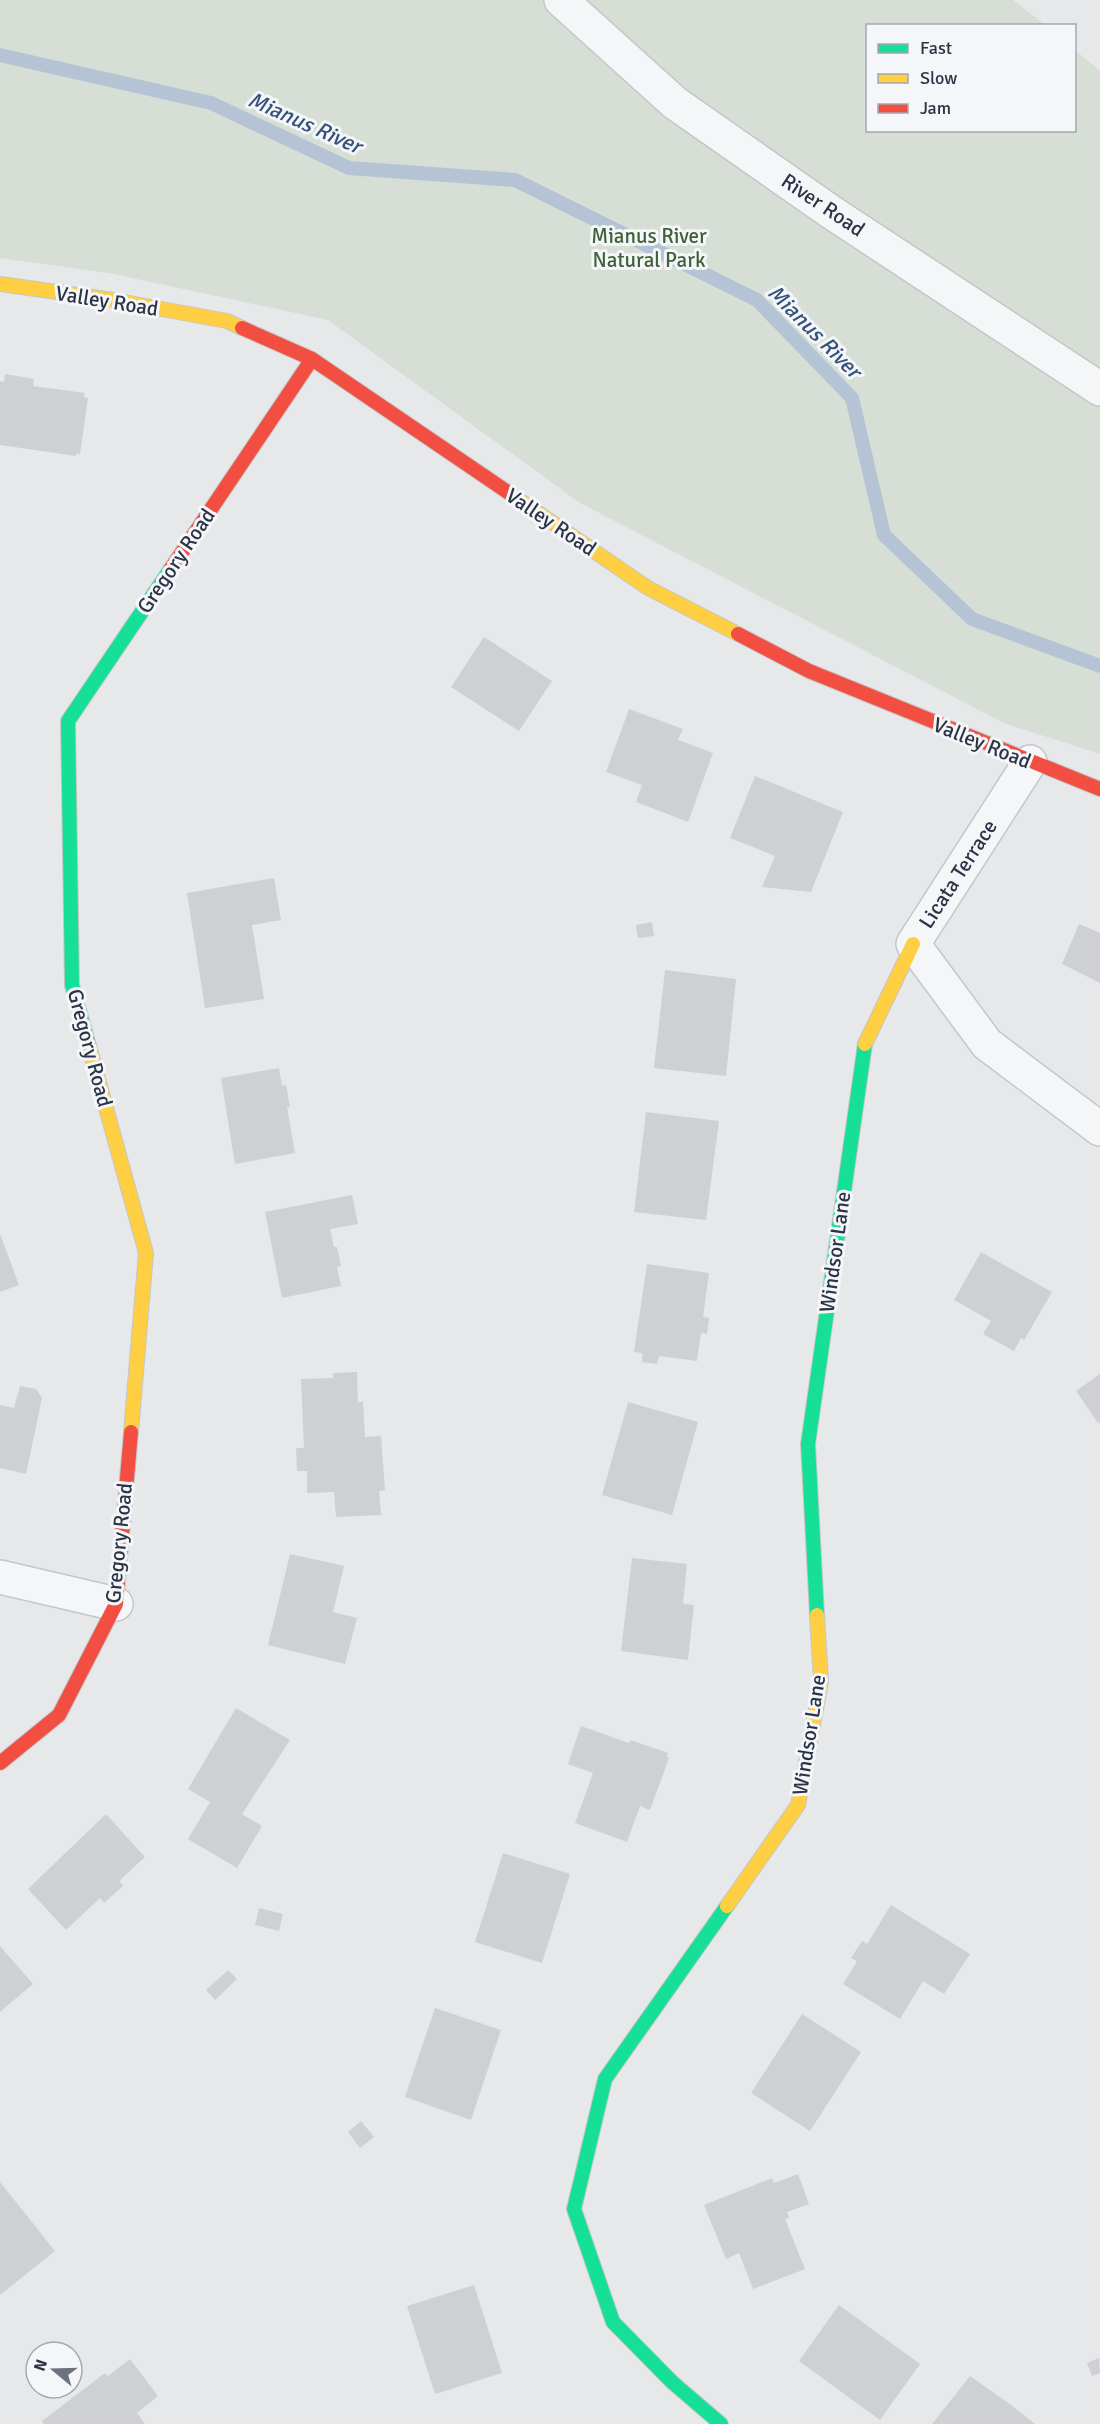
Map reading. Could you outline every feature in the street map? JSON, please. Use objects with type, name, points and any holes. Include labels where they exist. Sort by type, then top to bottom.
[{"type":"street","name":"River Road","points":[[561,0],[675,103],[831,212],[1100,389]]},
{"type":"street","name":"Valley Road","points":[[0,284],[113,300],[227,321],[312,359],[648,588],[809,671],[1100,789]]},
{"type":"street","name":"Gregory Road","points":[[0,1763],[59,1716],[116,1604],[146,1253],[72,985],[68,721],[312,359]]},
{"type":"street","name":"Licata Terrace","points":[[1030,762],[913,944],[987,1044],[1100,1129]]},
{"type":"street","name":"Windsor Lane","points":[[721,2424],[672,2382],[613,2322],[574,2209],[605,2079],[798,1805],[821,1682],[808,1444],[865,1044],[913,944]]},
{"type":"street","points":[[0,1577],[116,1604]]},
{"type":"green space","name":"Mianus River Natural Park","points":[[0,0],[1013,0],[1044,24],[866,24],[866,132],[1076,132],[1076,51],[1100,71],[1100,754],[1004,723],[580,503],[328,320],[109,273],[0,258]]},
{"type":"building","points":[[5,374],[34,379],[33,386],[85,393],[84,397],[88,398],[80,454],[76,456],[0,445],[0,381],[4,382]]},
{"type":"building","points":[[484,637],[552,681],[519,731],[451,687]]},
{"type":"building","points":[[629,709],[683,729],[678,740],[713,753],[688,822],[636,802],[642,785],[606,772]]},
{"type":"building","points":[[755,776],[843,812],[811,892],[762,887],[775,856],[730,838]]},
{"type":"building","points":[[274,878],[281,920],[252,925],[264,999],[205,1008],[187,893]]},
{"type":"building","points":[[652,922],[654,936],[638,938],[636,925]]},
{"type":"building","points":[[1079,924],[1100,933],[1100,983],[1062,964]]},
{"type":"building","points":[[665,970],[736,979],[726,1076],[654,1068]]},
{"type":"building","points":[[279,1068],[282,1086],[286,1085],[290,1107],[287,1107],[295,1153],[235,1164],[221,1078]]},
{"type":"building","points":[[646,1112],[719,1121],[706,1220],[634,1212]]},
{"type":"building","points":[[352,1195],[358,1224],[330,1229],[341,1266],[337,1267],[341,1286],[282,1298],[265,1212]]},
{"type":"building","points":[[0,1234],[19,1285],[0,1292]]},
{"type":"building","points":[[981,1252],[1052,1292],[1024,1340],[1021,1338],[1014,1351],[983,1334],[991,1321],[954,1300]]},
{"type":"building","points":[[647,1264],[709,1273],[703,1317],[709,1318],[707,1334],[701,1333],[697,1361],[659,1356],[657,1364],[642,1362],[642,1353],[634,1352]]},
{"type":"building","points":[[357,1372],[358,1402],[363,1402],[365,1437],[381,1436],[385,1490],[379,1491],[381,1515],[336,1517],[334,1492],[307,1493],[307,1471],[297,1471],[296,1448],[304,1448],[301,1379],[333,1378],[333,1373]]},
{"type":"building","points":[[1100,1374],[1100,1422],[1098,1423],[1076,1391]]},
{"type":"building","points":[[20,1386],[36,1389],[42,1398],[26,1474],[0,1468],[0,1405],[14,1408]]},
{"type":"building","points":[[628,1402],[698,1422],[672,1515],[602,1495]]},
{"type":"building","points":[[290,1554],[344,1566],[333,1612],[357,1618],[345,1664],[268,1645]]},
{"type":"building","points":[[632,1558],[687,1564],[683,1604],[694,1605],[688,1660],[621,1651]]},
{"type":"building","points":[[236,1708],[290,1740],[242,1814],[262,1826],[237,1868],[188,1839],[210,1802],[188,1789]]},
{"type":"building","points":[[581,1726],[629,1743],[631,1740],[668,1753],[669,1758],[650,1810],[640,1806],[627,1842],[575,1823],[593,1773],[568,1764]]},
{"type":"building","points":[[106,1814],[145,1857],[119,1881],[123,1886],[104,1903],[100,1898],[66,1930],[28,1889]]},
{"type":"building","points":[[503,1853],[570,1874],[542,1963],[475,1942]]},
{"type":"building","points":[[891,1905],[970,1954],[944,1994],[923,1981],[900,2019],[843,1984],[857,1961],[851,1958],[862,1941],[867,1944]]},
{"type":"building","points":[[259,1908],[283,1914],[279,1931],[255,1925]]},
{"type":"building","points":[[0,1946],[33,1984],[0,2012]]},
{"type":"building","points":[[228,1970],[237,1979],[215,2000],[206,1990]]},
{"type":"building","points":[[435,2008],[501,2030],[471,2120],[405,2097]]},
{"type":"building","points":[[802,2014],[861,2052],[810,2131],[751,2093]]},
{"type":"building","points":[[361,2121],[374,2137],[360,2148],[348,2132]]},
{"type":"building","points":[[798,2174],[809,2204],[787,2212],[789,2218],[785,2219],[805,2269],[753,2289],[739,2253],[726,2259],[704,2205],[772,2178],[774,2183]]},
{"type":"building","points":[[0,2182],[55,2251],[0,2295]]},
{"type":"building","points":[[474,2285],[502,2373],[435,2394],[407,2306]]},
{"type":"building","points":[[839,2305],[920,2364],[880,2420],[799,2361]]},
{"type":"building","points":[[1099,2358],[1100,2373],[1092,2376],[1087,2363]]},
{"type":"building","points":[[130,2359],[158,2396],[137,2413],[145,2424],[44,2424],[42,2421],[70,2400],[84,2400],[84,2389],[105,2373],[108,2376]]},
{"type":"building","points":[[970,2376],[1007,2402],[1035,2424],[932,2424]]},
{"type":"waterway","name":"Mianus River","points":[[0,55],[211,103],[349,168],[515,180],[757,300],[852,398],[884,535],[972,619],[1100,666]]},
{"type":"traffic: fast","points":[[89,1046],[72,985],[68,721],[170,570]]},
{"type":"traffic: fast","points":[[817,1615],[808,1444],[865,1044]]},
{"type":"traffic: fast","points":[[721,2424],[672,2382],[613,2322],[574,2209],[605,2079],[727,1906]]},
{"type":"traffic: slow","points":[[0,284],[113,300],[227,321],[242,328]]},
{"type":"traffic: slow","points":[[509,493],[648,588],[738,634]]},
{"type":"traffic: slow","points":[[865,1044],[913,944]]},
{"type":"traffic: slow","points":[[89,1046],[146,1253],[131,1432]]},
{"type":"traffic: slow","points":[[727,1906],[798,1805],[821,1682],[817,1615]]},
{"type":"traffic: jam","points":[[242,328],[312,359],[509,493]]},
{"type":"traffic: jam","points":[[170,570],[312,359]]},
{"type":"traffic: jam","points":[[738,634],[809,671],[1100,789]]},
{"type":"traffic: jam","points":[[0,1763],[59,1715],[116,1604],[131,1432]]}]
